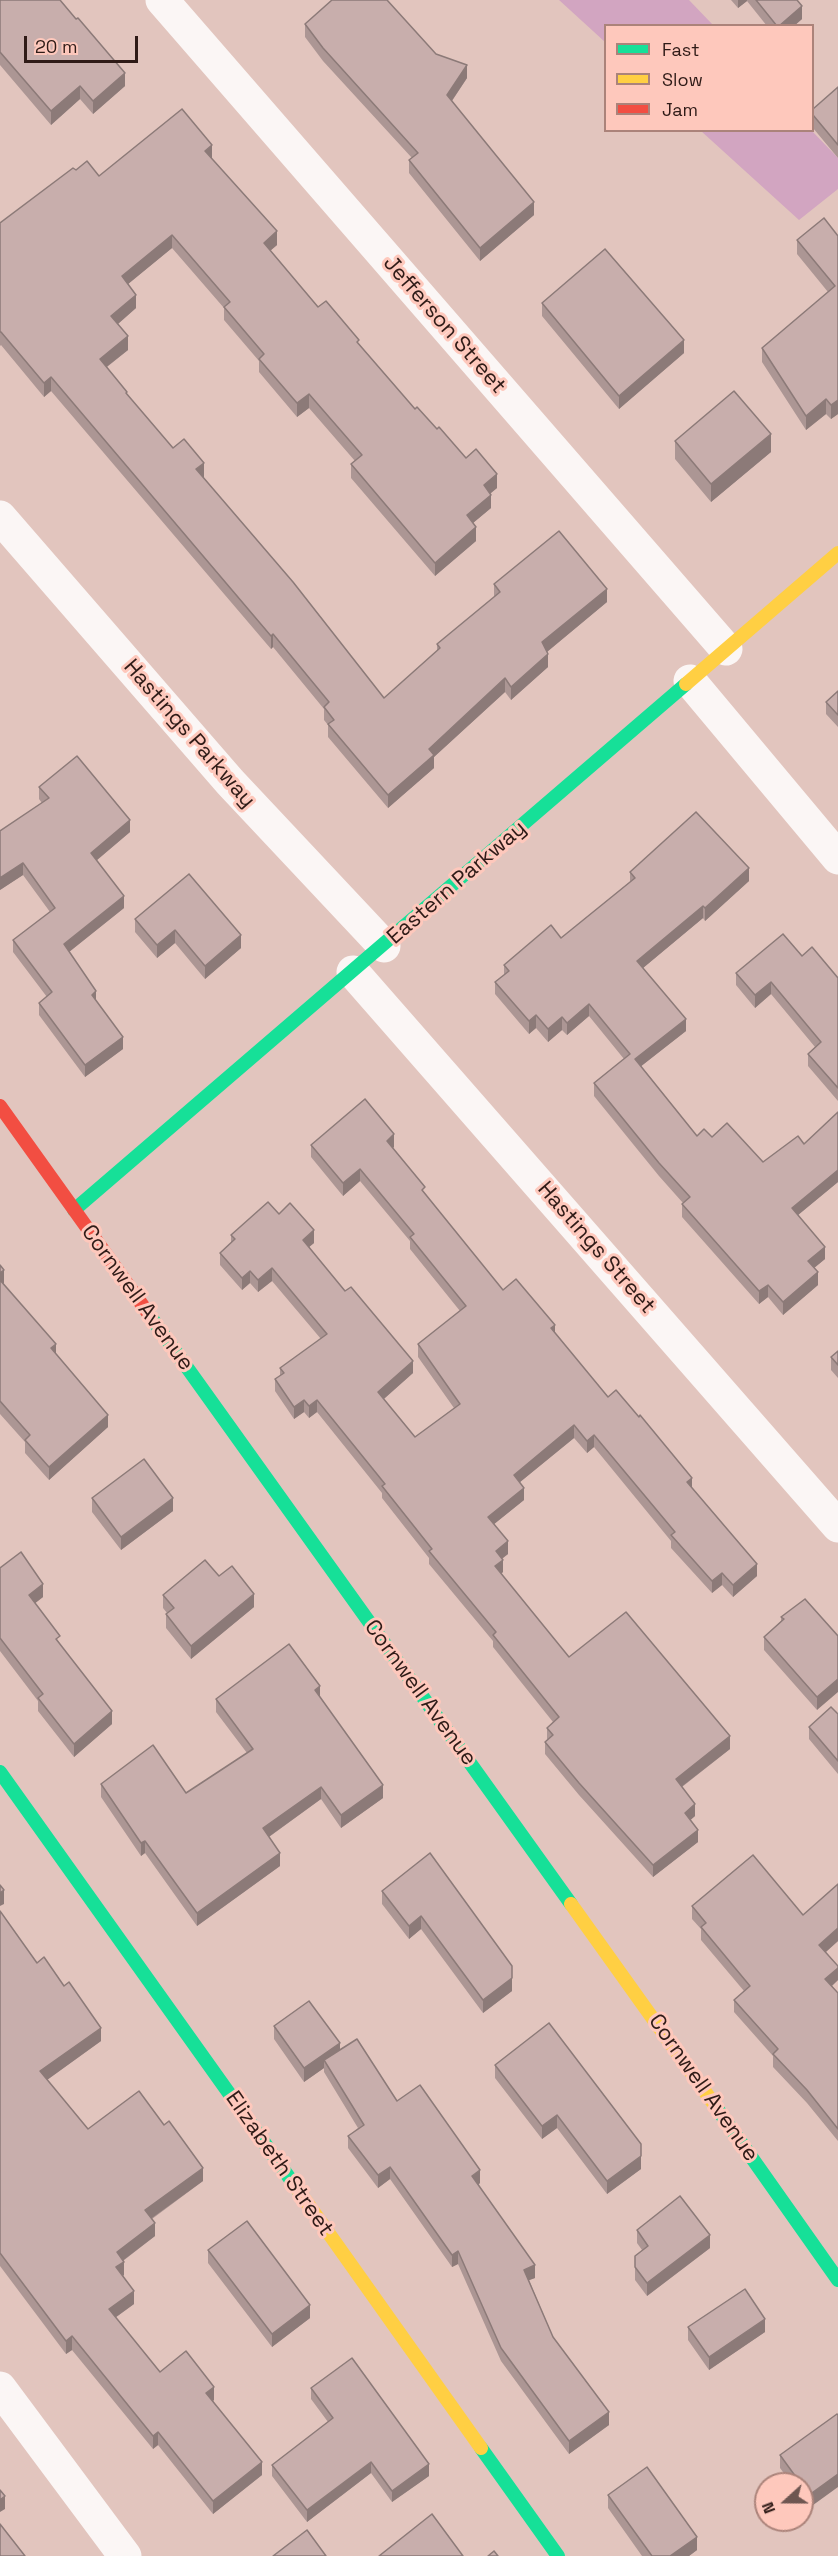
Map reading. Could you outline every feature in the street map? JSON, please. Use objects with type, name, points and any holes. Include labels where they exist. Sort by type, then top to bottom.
[{"type":"street","name":"Jefferson Street","points":[[162,0],[726,650]]},
{"type":"street","name":"Hastings Parkway","points":[[0,517],[230,782],[384,946]]},
{"type":"street","name":"Eastern Parkway","points":[[74,1210],[384,946],[838,553]]},
{"type":"street","points":[[690,681],[777,789],[838,858]]},
{"type":"street","name":"Hastings Street","points":[[353,972],[838,1526]]},
{"type":"street","name":"Cornwell Avenue","points":[[0,1106],[717,2107],[838,2280]]},
{"type":"street","name":"Elizabeth Street","points":[[0,1772],[558,2556]]},
{"type":"street","points":[[0,2388],[125,2556]]},
{"type":"shaded area","points":[[559,0],[689,0],[712,24],[604,24],[604,41]]},
{"type":"shaded area","points":[[702,132],[813,132],[838,158],[838,189],[799,220]]},
{"type":"building","points":[[0,0],[60,0],[125,73],[93,101],[80,86],[51,111],[0,52]]},
{"type":"building","points":[[332,0],[387,0],[436,54],[467,65],[447,95],[534,202],[480,248],[409,160],[418,153],[323,48],[305,24]]},
{"type":"building","points":[[756,0],[797,0],[802,6],[781,24],[775,24]]},
{"type":"building","points":[[838,87],[838,145],[814,116],[814,108]]},
{"type":"building","points":[[182,109],[212,145],[205,151],[277,231],[264,243],[318,307],[326,301],[359,340],[357,342],[415,409],[417,407],[437,429],[439,427],[466,458],[476,449],[497,474],[484,485],[491,495],[467,515],[476,527],[435,563],[351,464],[362,455],[309,394],[297,403],[259,359],[264,354],[224,307],[230,302],[172,235],[122,276],[136,295],[111,316],[128,336],[100,359],[173,448],[184,439],[204,463],[196,469],[293,582],[384,698],[440,648],[437,644],[500,592],[494,584],[559,531],[607,589],[542,642],[548,654],[511,687],[505,678],[429,749],[434,755],[388,795],[328,724],[334,720],[324,707],[329,702],[273,634],[271,636],[51,377],[44,383],[0,332],[0,223],[73,168],[76,170],[87,161],[99,176]]},
{"type":"building","points":[[824,218],[838,236],[838,400],[831,405],[826,399],[806,416],[762,348],[835,286],[797,240]]},
{"type":"building","points":[[605,249],[684,340],[619,396],[542,303]]},
{"type":"building","points":[[734,391],[771,434],[711,484],[675,441]]},
{"type":"building","points":[[838,691],[838,715],[826,702]]},
{"type":"building","points":[[77,756],[130,820],[91,853],[124,896],[64,944],[96,991],[92,995],[123,1037],[85,1065],[39,1003],[52,992],[13,940],[55,908],[23,863],[0,878],[0,831],[49,798],[39,787]]},
{"type":"building","points":[[696,812],[749,868],[705,908],[703,906],[637,961],[686,1019],[635,1059],[697,1136],[704,1129],[712,1137],[727,1123],[763,1162],[798,1136],[804,1144],[838,1112],[838,1170],[792,1208],[825,1247],[808,1261],[818,1272],[783,1302],[768,1285],[759,1291],[682,1204],[690,1197],[659,1163],[594,1083],[630,1054],[589,1004],[567,1023],[562,1017],[548,1029],[536,1015],[529,1021],[495,982],[509,971],[504,965],[551,925],[561,938],[635,878],[630,872]]},
{"type":"building","points":[[189,874],[241,935],[205,966],[175,930],[157,945],[135,919]]},
{"type":"building","points":[[783,934],[802,956],[812,947],[838,978],[838,1088],[808,1054],[821,1042],[771,982],[755,995],[736,973]]},
{"type":"building","points":[[365,1099],[394,1134],[387,1141],[425,1187],[422,1190],[503,1290],[516,1279],[555,1325],[551,1328],[608,1397],[616,1390],[639,1417],[640,1415],[692,1478],[687,1482],[757,1564],[733,1585],[722,1573],[712,1581],[671,1535],[675,1532],[594,1435],[587,1441],[574,1425],[514,1475],[524,1488],[488,1517],[508,1541],[496,1551],[503,1560],[495,1566],[569,1657],[626,1612],[730,1736],[676,1779],[695,1804],[685,1813],[698,1830],[653,1865],[545,1742],[553,1735],[547,1728],[559,1717],[493,1635],[496,1632],[429,1551],[432,1549],[382,1486],[385,1484],[317,1400],[309,1406],[304,1400],[294,1407],[275,1379],[284,1373],[280,1368],[327,1334],[272,1268],[258,1280],[250,1271],[242,1278],[220,1253],[235,1239],[231,1235],[268,1202],[279,1214],[290,1203],[314,1230],[303,1240],[345,1291],[351,1287],[413,1361],[378,1392],[415,1437],[460,1404],[418,1344],[466,1306],[410,1237],[414,1234],[360,1169],[343,1183],[311,1145]]},
{"type":"building","points":[[0,1280],[56,1344],[51,1348],[108,1415],[49,1467],[25,1440],[30,1435],[0,1401]]},
{"type":"building","points":[[838,1351],[838,1365],[831,1357]]},
{"type":"building","points":[[144,1459],[173,1498],[121,1537],[92,1498]]},
{"type":"building","points":[[21,1552],[43,1584],[29,1595],[60,1636],[56,1639],[112,1711],[74,1744],[38,1698],[43,1694],[0,1638],[0,1568]]},
{"type":"building","points":[[205,1560],[219,1576],[232,1566],[254,1594],[191,1646],[166,1614],[174,1608],[163,1595]]},
{"type":"building","points":[[805,1599],[838,1636],[838,1679],[817,1697],[764,1637],[784,1619],[781,1617]]},
{"type":"building","points":[[289,1644],[320,1686],[315,1690],[383,1785],[341,1815],[321,1787],[263,1828],[280,1853],[197,1913],[145,1841],[141,1843],[101,1784],[153,1745],[186,1793],[253,1749],[216,1699]]},
{"type":"building","points":[[831,1707],[838,1714],[838,1761],[809,1727]]},
{"type":"building","points":[[430,1853],[512,1966],[512,1978],[483,2000],[421,1916],[409,1926],[382,1891]]},
{"type":"building","points":[[753,1855],[803,1915],[838,1884],[838,1928],[819,1945],[838,1966],[825,1979],[838,1993],[838,2129],[807,2090],[773,2054],[778,2049],[734,2000],[750,1986],[701,1927],[706,1923],[692,1906]]},
{"type":"building","points":[[0,1911],[37,1963],[44,1957],[64,1986],[69,1982],[101,2028],[40,2071],[88,2129],[139,2091],[164,2125],[169,2121],[203,2168],[145,2210],[155,2223],[117,2252],[124,2262],[116,2267],[134,2291],[109,2309],[160,2372],[186,2351],[214,2387],[206,2393],[262,2462],[213,2501],[158,2432],[153,2436],[72,2336],[66,2341],[0,2253]]},
{"type":"building","points":[[309,2001],[340,2043],[304,2068],[274,2026]]},
{"type":"building","points":[[549,2023],[641,2144],[641,2156],[607,2181],[557,2115],[542,2126],[495,2065]]},
{"type":"building","points":[[357,2039],[397,2101],[420,2085],[480,2170],[472,2176],[535,2265],[524,2270],[553,2337],[609,2412],[569,2441],[501,2348],[458,2251],[452,2255],[390,2167],[378,2175],[348,2136],[364,2125],[324,2060]]},
{"type":"building","points":[[680,2196],[710,2235],[647,2283],[635,2267],[635,2256],[648,2246],[637,2230]]},
{"type":"building","points":[[247,2221],[310,2305],[272,2334],[208,2250]]},
{"type":"building","points":[[745,2289],[765,2319],[709,2357],[688,2327]]},
{"type":"building","points":[[352,2358],[429,2464],[392,2491],[371,2462],[307,2510],[272,2465],[333,2418],[311,2388]]},
{"type":"building","points":[[838,2415],[838,2474],[814,2491],[814,2472],[792,2472],[780,2455]]},
{"type":"building","points":[[647,2467],[697,2537],[670,2556],[652,2556],[608,2495]]},
{"type":"building","points":[[0,2490],[5,2496],[0,2500]]},
{"type":"building","points":[[432,2514],[463,2556],[379,2556]]},
{"type":"building","points":[[0,2524],[25,2556],[0,2556]]},
{"type":"building","points":[[307,2530],[326,2556],[273,2556]]},
{"type":"building","points":[[494,2551],[498,2556],[488,2556]]},
{"type":"traffic: fast","points":[[74,1210],[686,684]]},
{"type":"traffic: fast","points":[[148,1313],[571,1904]]},
{"type":"traffic: fast","points":[[0,1772],[298,2190]]},
{"type":"traffic: fast","points":[[716,2107],[838,2280]]},
{"type":"traffic: fast","points":[[481,2448],[558,2556]]},
{"type":"traffic: slow","points":[[686,684],[838,553]]},
{"type":"traffic: slow","points":[[571,1904],[716,2107]]},
{"type":"traffic: slow","points":[[298,2190],[481,2448]]},
{"type":"traffic: jam","points":[[0,1106],[148,1313]]}]
